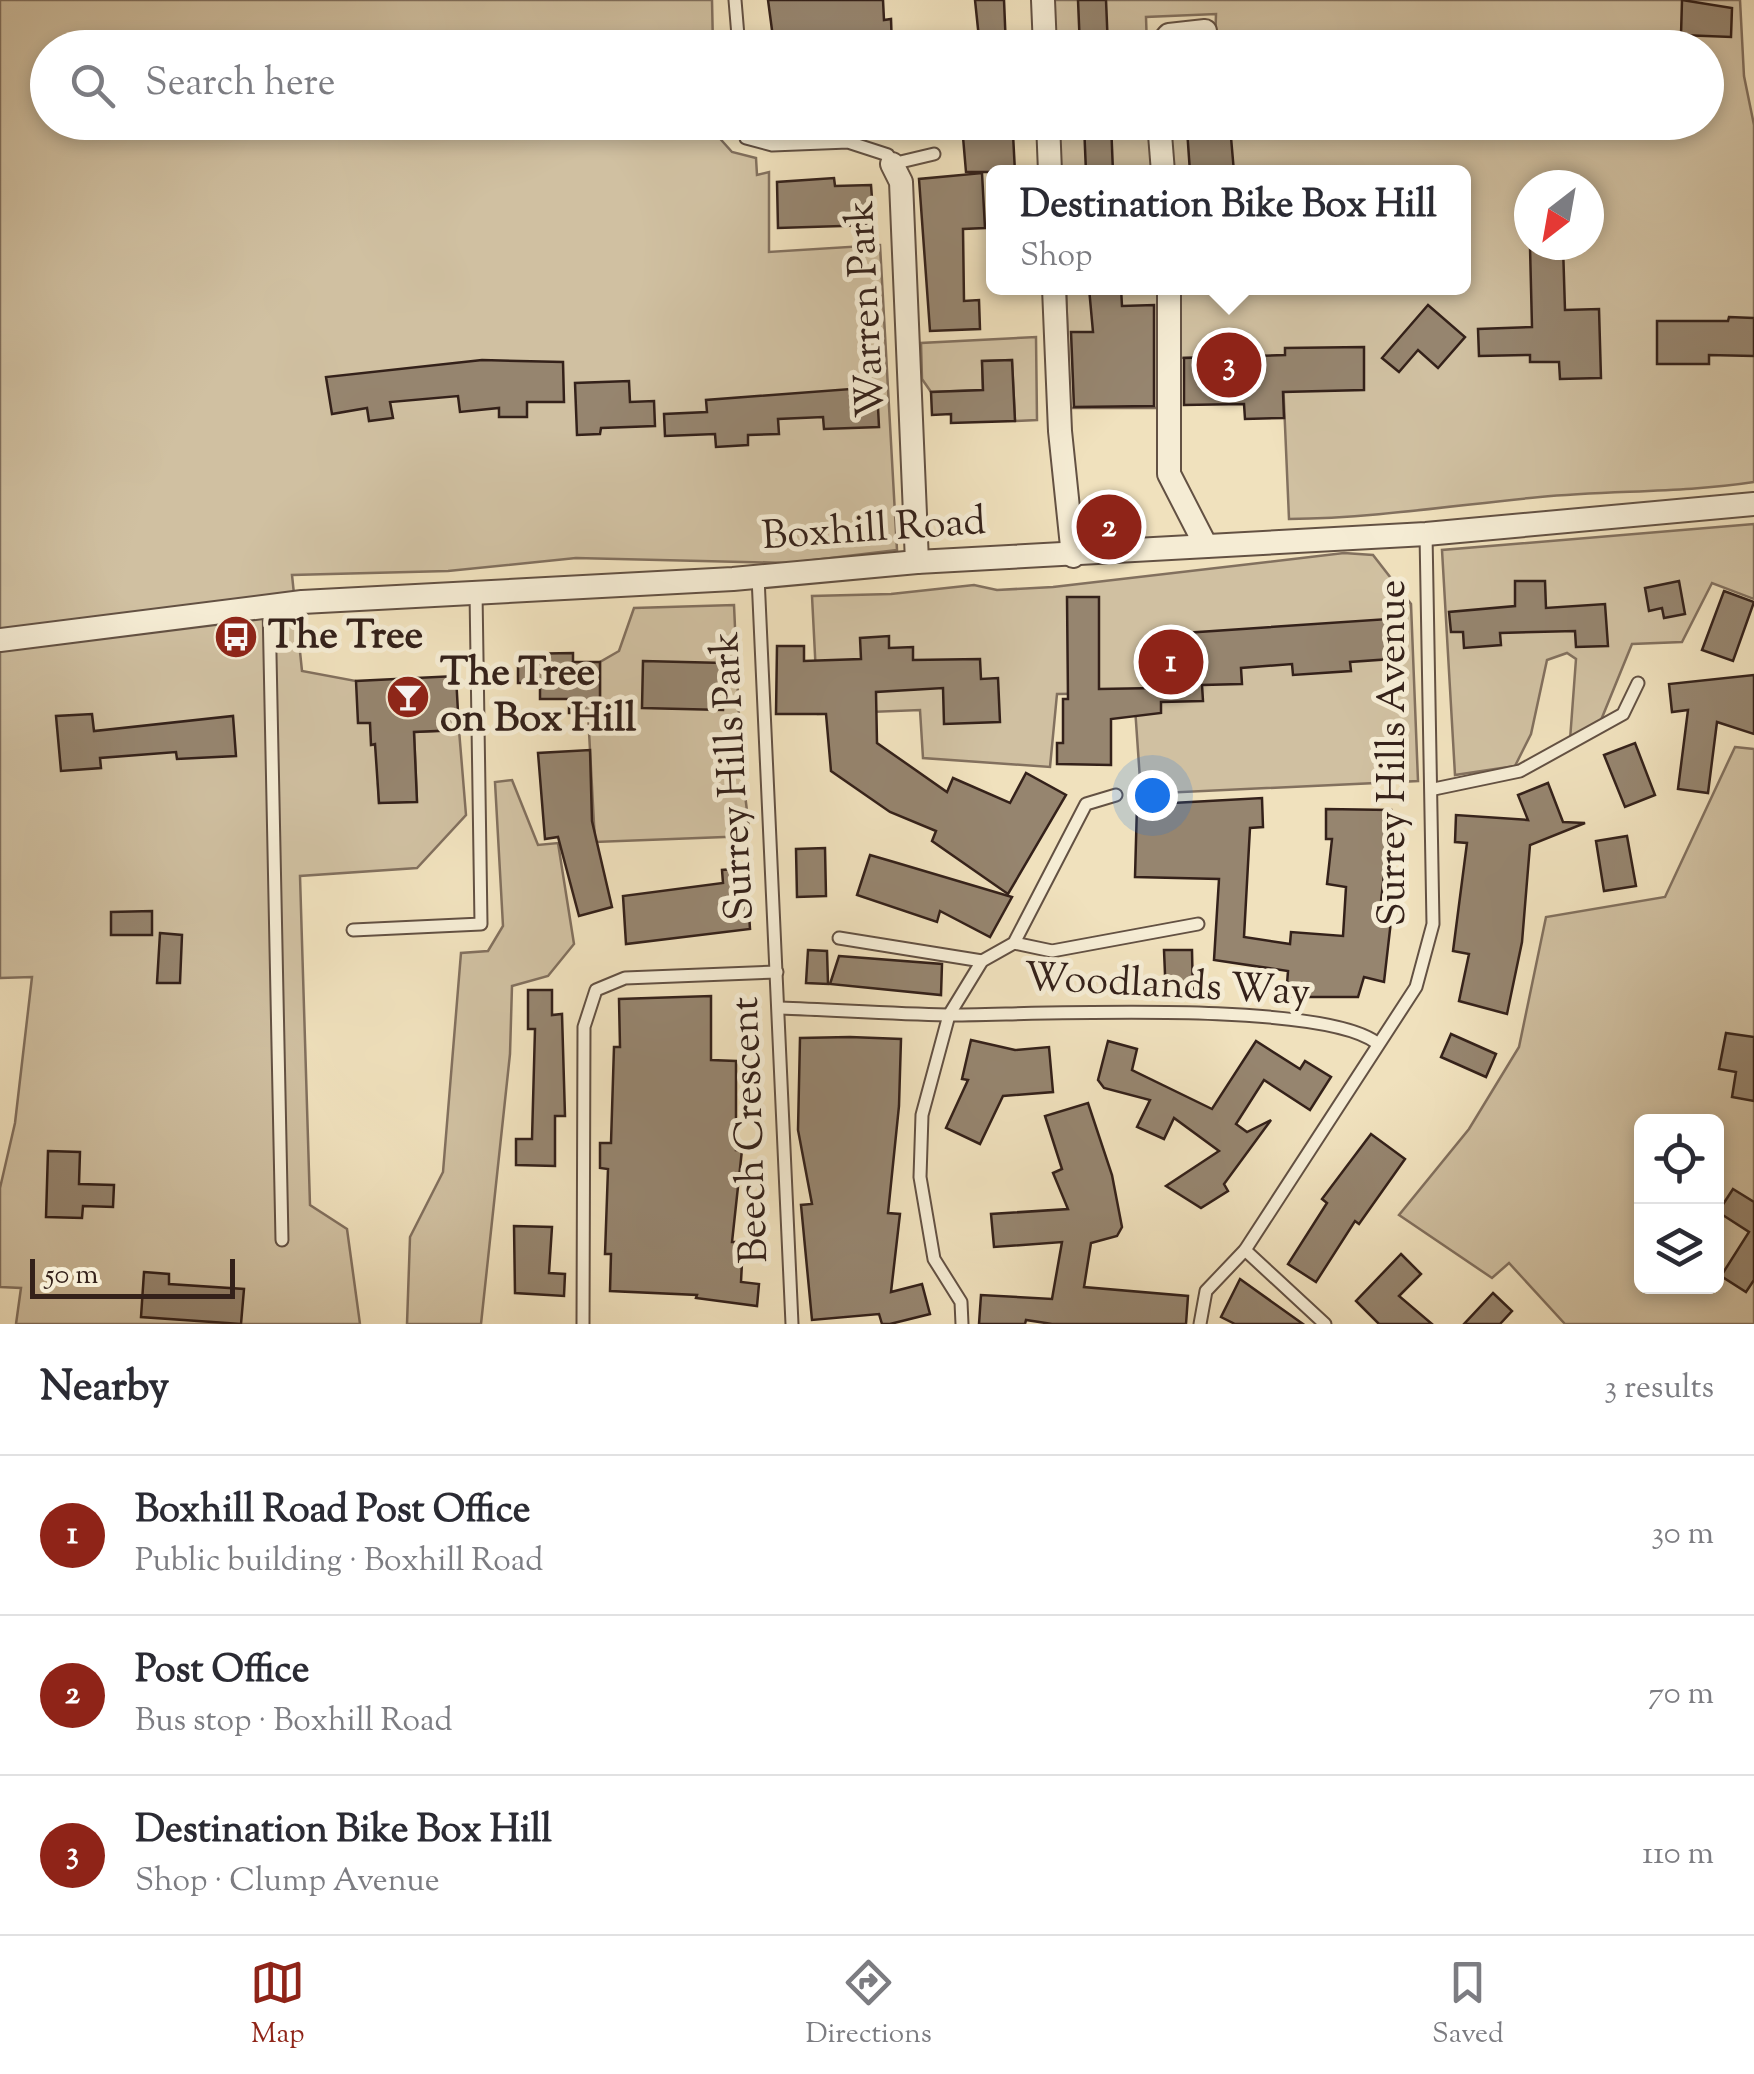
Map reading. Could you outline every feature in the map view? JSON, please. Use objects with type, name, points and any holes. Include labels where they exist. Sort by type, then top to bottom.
[{"type":"street","points":[[1043,0],[1044,30]]},
{"type":"street","points":[[1049,140],[1050,165]]},
{"type":"street","points":[[1160,140],[1162,165]]},
{"type":"street","name":"Warren Park","points":[[892,164],[901,182],[916,562]]},
{"type":"street","points":[[1054,295],[1060,431],[1074,556]]},
{"type":"street","points":[[1169,295],[1169,474],[1206,546]]},
{"type":"street","name":"Boxhill Road","points":[[0,640],[269,606],[476,591],[758,578],[916,562],[1426,534],[1754,504]]},
{"type":"lane","points":[[735,0],[738,30]]},
{"type":"lane","name":"Warren Park","points":[[753,140],[772,145],[848,142],[888,155],[892,164]]},
{"type":"lane","points":[[892,164],[934,154]]},
{"type":"lane","name":"Surrey Hills Avenue","points":[[1200,1324],[1206,1291],[1245,1250],[1416,987],[1434,924],[1426,534]]},
{"type":"lane","name":"Surrey Hills Park","points":[[758,578],[777,972]]},
{"type":"lane","points":[[353,930],[482,924],[476,591]]},
{"type":"lane","points":[[269,606],[282,1240]]},
{"type":"lane","points":[[1434,789],[1520,772],[1623,714],[1638,683]]},
{"type":"lane","points":[[962,1324],[961,1302],[934,1259],[920,1177],[922,1115],[949,1015],[982,961],[1014,943],[1086,804],[1116,795]]},
{"type":"lane","points":[[1014,943],[1052,951],[1198,924]]},
{"type":"lane","points":[[840,938],[982,961]]},
{"type":"lane","name":"Beech Crescent","points":[[583,1324],[584,1028],[596,990],[624,978],[777,972],[792,1324]]},
{"type":"lane","name":"Woodlands Way","points":[[780,1008],[949,1015],[1052,1010],[1278,1019],[1363,1033],[1377,1043]]},
{"type":"lane","points":[[1245,1250],[1325,1324]]},
{"type":"shaded area","points":[[0,0],[712,0],[713,30],[30,30],[30,140],[721,140],[732,152],[756,158],[757,175],[769,172],[769,252],[880,245],[897,550],[789,563],[576,558],[448,571],[292,575],[302,671],[356,681],[370,723],[372,745],[389,744],[391,783],[378,784],[379,803],[417,801],[414,732],[459,730],[466,815],[417,868],[300,876],[310,1205],[347,1229],[360,1324],[16,1324],[21,1288],[0,1287],[0,1188],[15,1123],[32,977],[0,978]]},
{"type":"shaded area","points":[[1052,0],[1740,0],[1744,76],[1754,125],[1754,482],[1289,519],[1282,356],[1175,358],[1179,295],[1471,295],[1471,165],[1170,165],[1168,140],[1724,140],[1724,30],[1215,30],[1216,14],[1146,17],[1146,30],[1053,30]]},
{"type":"shaded area","points":[[1058,140],[1153,140],[1154,165],[1060,165]]},
{"type":"shaded area","points":[[1066,295],[1159,295],[1161,408],[1070,408]]},
{"type":"shaded area","points":[[1036,337],[1037,420],[1015,421],[1012,360],[982,361],[983,390],[931,392],[922,379],[921,343]]},
{"type":"shaded area","points":[[1754,524],[1754,599],[1712,583],[1682,642],[1632,644],[1599,725],[1570,740],[1576,659],[1567,653],[1547,660],[1531,734],[1515,766],[1455,775],[1442,550]]},
{"type":"shaded area","points":[[1344,553],[1373,555],[1411,604],[1418,781],[1141,794],[1134,693],[1057,694],[1050,767],[923,758],[920,710],[818,714],[812,596],[891,594],[974,585],[997,590],[1053,587]]},
{"type":"shaded area","points":[[734,605],[741,761],[750,836],[595,842],[588,713],[600,713],[600,662],[619,651],[634,608]]},
{"type":"shaded area","points":[[1735,747],[1754,749],[1754,1324],[1565,1324],[1509,1263],[1492,1278],[1399,1215],[1469,1129],[1519,1047],[1546,917],[1665,897]]},
{"type":"shaded area","points":[[512,780],[538,845],[558,843],[574,944],[548,976],[512,986],[510,1054],[481,1324],[407,1324],[410,1237],[443,1172],[461,953],[488,951],[503,926],[495,782]]},
{"type":"building","points":[[768,0],[883,0],[884,20],[891,19],[891,30],[772,30]]},
{"type":"building","points":[[975,0],[1004,0],[1005,30],[978,30]]},
{"type":"building","points":[[1078,0],[1106,0],[1107,30],[1079,30]]},
{"type":"building","points":[[1682,0],[1732,8],[1731,37],[1724,37],[1724,30],[1681,30]]},
{"type":"building","points":[[963,140],[1013,140],[1015,165],[986,165],[986,172],[966,172]]},
{"type":"building","points":[[1085,140],[1112,140],[1113,165],[1086,165]]},
{"type":"building","points":[[1188,140],[1231,140],[1233,165],[1190,165]]},
{"type":"building","points":[[982,173],[985,228],[963,229],[964,301],[979,300],[980,329],[930,331],[919,179]]},
{"type":"building","points":[[834,178],[835,186],[871,185],[874,225],[778,228],[777,182]]},
{"type":"building","points":[[1530,260],[1563,260],[1565,310],[1599,309],[1601,378],[1560,379],[1559,362],[1530,362],[1530,355],[1479,356],[1478,329],[1532,327]]},
{"type":"building","points":[[1090,295],[1121,295],[1122,306],[1154,305],[1154,406],[1074,407],[1071,332],[1093,332]]},
{"type":"building","points":[[1428,305],[1465,337],[1438,368],[1418,350],[1399,372],[1382,358]]},
{"type":"building","points":[[1729,317],[1754,318],[1754,356],[1709,355],[1709,364],[1657,364],[1657,321],[1728,321]]},
{"type":"building","points":[[1364,347],[1364,390],[1283,392],[1284,418],[1245,419],[1244,404],[1184,405],[1184,358],[1285,355],[1285,348]]},
{"type":"building","points":[[482,360],[563,362],[564,402],[527,402],[527,417],[499,417],[499,408],[460,412],[458,396],[390,402],[393,418],[369,421],[367,408],[332,414],[326,377]]},
{"type":"building","points":[[1012,360],[1015,421],[951,423],[951,414],[932,415],[931,392],[983,390],[982,361]]},
{"type":"building","points":[[629,381],[630,402],[654,401],[655,426],[601,428],[600,434],[577,435],[575,383]]},
{"type":"building","points":[[877,387],[879,427],[824,429],[823,417],[778,419],[779,434],[748,435],[748,445],[716,447],[715,434],[665,436],[664,414],[707,412],[706,400]]},
{"type":"building","points":[[1515,581],[1545,581],[1546,608],[1605,604],[1608,646],[1576,647],[1575,631],[1500,633],[1501,645],[1464,648],[1463,632],[1451,632],[1449,612],[1515,606]]},
{"type":"building","points":[[1679,581],[1685,614],[1664,618],[1662,608],[1649,611],[1645,588]]},
{"type":"building","points":[[1724,591],[1754,602],[1733,661],[1702,650]]},
{"type":"building","points":[[1067,597],[1099,597],[1099,689],[1156,688],[1155,635],[1388,619],[1391,659],[1350,662],[1351,671],[1293,675],[1292,664],[1241,668],[1242,684],[1202,685],[1203,701],[1161,702],[1161,713],[1111,719],[1111,765],[1057,764],[1057,743],[1063,743],[1063,699],[1068,699]]},
{"type":"building","points":[[889,636],[889,648],[913,647],[913,660],[980,659],[981,679],[998,678],[1000,722],[944,724],[943,688],[876,692],[877,743],[947,792],[953,778],[1010,803],[1026,773],[1066,795],[1008,894],[932,841],[936,831],[890,812],[831,771],[826,714],[776,714],[777,646],[804,646],[804,661],[861,659],[860,638]]},
{"type":"building","points":[[573,653],[573,662],[600,662],[600,713],[569,713],[569,699],[540,699],[540,683],[518,683],[518,654]]},
{"type":"building","points":[[643,661],[724,663],[723,710],[642,708]]},
{"type":"building","points":[[1754,675],[1754,734],[1717,722],[1708,793],[1678,789],[1688,710],[1672,712],[1669,684]]},
{"type":"building","points":[[456,676],[459,730],[414,732],[417,802],[379,803],[375,744],[371,745],[370,723],[358,723],[356,681]]},
{"type":"building","points":[[92,714],[94,731],[233,716],[236,756],[177,759],[176,752],[100,758],[101,768],[61,771],[56,716]]},
{"type":"building","points":[[1635,743],[1655,795],[1625,807],[1604,755]]},
{"type":"building","points":[[590,750],[592,821],[612,907],[579,916],[558,837],[545,839],[538,753]]},
{"type":"building","points":[[1548,783],[1563,822],[1585,823],[1530,845],[1522,942],[1507,1014],[1459,1001],[1469,954],[1453,951],[1467,843],[1455,842],[1456,815],[1528,820],[1518,795]]},
{"type":"building","points":[[1262,798],[1263,827],[1250,828],[1244,937],[1290,944],[1291,932],[1343,936],[1346,887],[1327,884],[1332,839],[1326,839],[1326,809],[1391,810],[1379,920],[1391,921],[1384,982],[1364,977],[1358,997],[1286,997],[1288,971],[1214,960],[1219,879],[1135,877],[1137,805]]},
{"type":"building","points":[[1627,836],[1636,886],[1604,891],[1596,841]]},
{"type":"building","points":[[825,848],[826,896],[797,897],[796,849]]},
{"type":"building","points":[[870,855],[1012,897],[990,937],[940,911],[937,922],[857,895]]},
{"type":"building","points":[[746,868],[750,929],[626,944],[623,896],[723,883],[722,870]]},
{"type":"building","points":[[152,911],[152,935],[111,935],[111,912]]},
{"type":"building","points":[[160,933],[182,935],[180,983],[157,983]]},
{"type":"building","points":[[808,950],[827,951],[828,984],[806,983]]},
{"type":"building","points":[[1164,950],[1192,950],[1193,997],[1166,998]]},
{"type":"building","points":[[839,956],[942,964],[941,995],[830,984]]},
{"type":"building","points":[[528,990],[552,990],[552,1015],[562,1014],[565,1116],[555,1116],[555,1166],[516,1165],[516,1139],[532,1139],[535,1029],[528,1029]]},
{"type":"building","points":[[711,996],[711,1060],[736,1061],[736,1150],[742,1150],[732,1242],[743,1242],[741,1282],[759,1284],[757,1306],[696,1298],[697,1295],[610,1291],[611,1254],[605,1254],[608,1169],[600,1168],[600,1143],[611,1143],[614,1047],[620,1047],[619,999]]},
{"type":"building","points":[[1726,1033],[1754,1037],[1754,1101],[1732,1097],[1736,1072],[1719,1069]]},
{"type":"building","points":[[1451,1034],[1496,1054],[1486,1077],[1441,1057]]},
{"type":"building","points":[[800,1038],[901,1039],[888,1213],[900,1214],[891,1292],[922,1284],[930,1314],[890,1324],[882,1324],[879,1314],[812,1320],[801,1205],[812,1204],[798,1130]]},
{"type":"building","points":[[971,1040],[1015,1050],[1049,1047],[1053,1092],[1003,1096],[980,1144],[946,1128],[968,1080],[962,1079]]},
{"type":"building","points":[[1108,1041],[1137,1049],[1132,1070],[1212,1109],[1256,1041],[1300,1069],[1305,1061],[1331,1077],[1310,1110],[1264,1080],[1236,1124],[1247,1132],[1271,1120],[1224,1184],[1228,1191],[1201,1208],[1166,1186],[1219,1151],[1174,1118],[1164,1139],[1137,1127],[1150,1100],[1104,1088],[1098,1080]]},
{"type":"building","points":[[1088,1103],[1112,1175],[1122,1227],[1117,1236],[1091,1243],[1084,1287],[1188,1296],[1186,1324],[1052,1324],[1026,1320],[1025,1324],[979,1324],[981,1295],[1052,1299],[1062,1242],[994,1247],[991,1214],[1068,1209],[1053,1173],[1062,1169],[1045,1116]]},
{"type":"building","points":[[1371,1134],[1405,1159],[1359,1224],[1355,1221],[1316,1282],[1288,1264],[1327,1203],[1322,1199]]},
{"type":"building","points":[[48,1151],[80,1152],[79,1184],[114,1185],[113,1207],[83,1206],[82,1218],[46,1217]]},
{"type":"building","points":[[1733,1189],[1754,1202],[1754,1280],[1746,1292],[1724,1278],[1724,1271],[1749,1232],[1724,1216],[1724,1203]]},
{"type":"building","points":[[514,1226],[552,1227],[549,1273],[565,1274],[564,1296],[515,1293]]},
{"type":"building","points":[[1401,1254],[1421,1274],[1399,1296],[1432,1324],[1379,1324],[1356,1301]]},
{"type":"building","points":[[144,1272],[169,1274],[169,1284],[244,1289],[241,1324],[141,1317]]},
{"type":"building","points":[[1240,1279],[1303,1324],[1235,1324],[1221,1317]]},
{"type":"building","points":[[1493,1293],[1512,1311],[1500,1324],[1464,1324]]},
{"type":"place","name":"Destination Bike Box Hill","points":[[1229,365]]},
{"type":"place","name":"Post Office","points":[[1109,527]]},
{"type":"place","name":"The Tree","points":[[236,637]]},
{"type":"place","name":"Boxhill Road Post Office","points":[[1171,662]]},
{"type":"place","name":"The Tree on Box Hill","points":[[408,697]]}]
